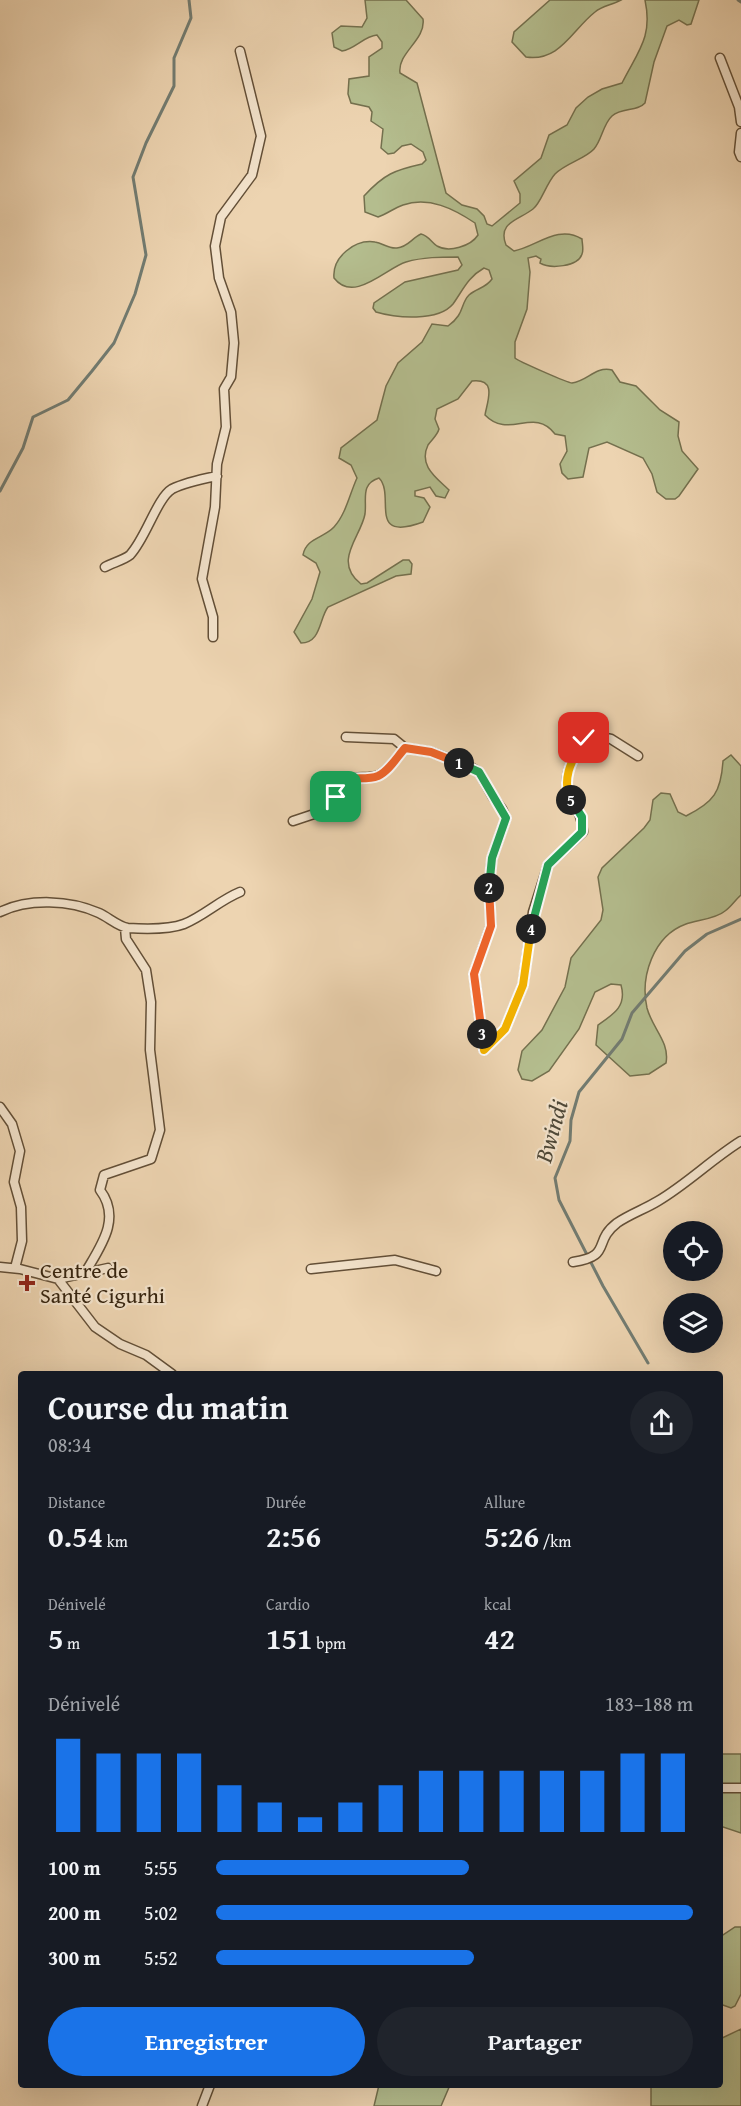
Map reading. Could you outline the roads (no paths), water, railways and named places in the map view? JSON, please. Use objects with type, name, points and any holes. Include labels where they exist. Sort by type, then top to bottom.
[{"type":"street","points":[[213,637],[213,617],[206,600],[202,579],[226,427],[224,389],[231,377],[234,343],[231,312],[219,278],[215,246],[221,217],[252,176],[261,136],[240,51]]},
{"type":"street","points":[[720,58],[739,107],[741,122]]},
{"type":"street","points":[[741,133],[739,152],[741,157]]},
{"type":"street","points":[[105,567],[129,556],[148,530],[156,508],[170,490],[190,482],[217,476]]},
{"type":"street","points":[[346,737],[394,739],[405,748],[431,752],[479,772],[506,818],[492,858],[488,910],[491,926],[474,974],[484,1050],[505,1029],[523,985],[534,912],[548,865],[582,832],[582,817],[569,796],[566,782],[571,762],[584,738],[592,735],[611,739],[638,756]]},
{"type":"street","points":[[292,821],[332,808],[337,788],[343,782],[353,777],[377,776],[388,768],[405,748]]},
{"type":"street","points":[[0,912],[29,903],[70,904],[97,912],[124,928],[183,924],[224,898],[240,892]]},
{"type":"street","points":[[85,1273],[110,1226],[107,1200],[100,1190],[104,1175],[152,1159],[160,1130],[150,1050],[152,1002],[146,970],[126,939],[124,928]]},
{"type":"street","points":[[0,1107],[12,1124],[20,1151],[14,1182],[21,1207],[22,1241],[15,1268]]},
{"type":"street","points":[[573,1262],[591,1259],[598,1254],[605,1234],[619,1222],[659,1201],[741,1141]]},
{"type":"street","points":[[311,1269],[395,1260],[436,1271]]},
{"type":"street","points":[[0,1267],[15,1268],[58,1279],[108,1268]]},
{"type":"street","points":[[58,1279],[95,1327],[120,1344],[146,1355],[168,1371]]},
{"type":"street","points":[[723,1788],[741,1788]]},
{"type":"street","points":[[202,2106],[209,2088]]},
{"type":"waterway","points":[[0,491],[23,448],[33,417],[68,400],[114,343],[135,294],[146,255],[133,177],[146,143],[174,86],[174,58],[191,18],[189,0]]},
{"type":"waterway","name":"Bwindi","points":[[648,1363],[603,1286],[559,1200],[555,1178],[570,1141],[571,1120],[579,1092],[622,1039],[632,1013],[685,951],[707,934],[741,919]]},
{"type":"place","name":"Centre de Santé Cigurhi","points":[[27,1283]]}]
